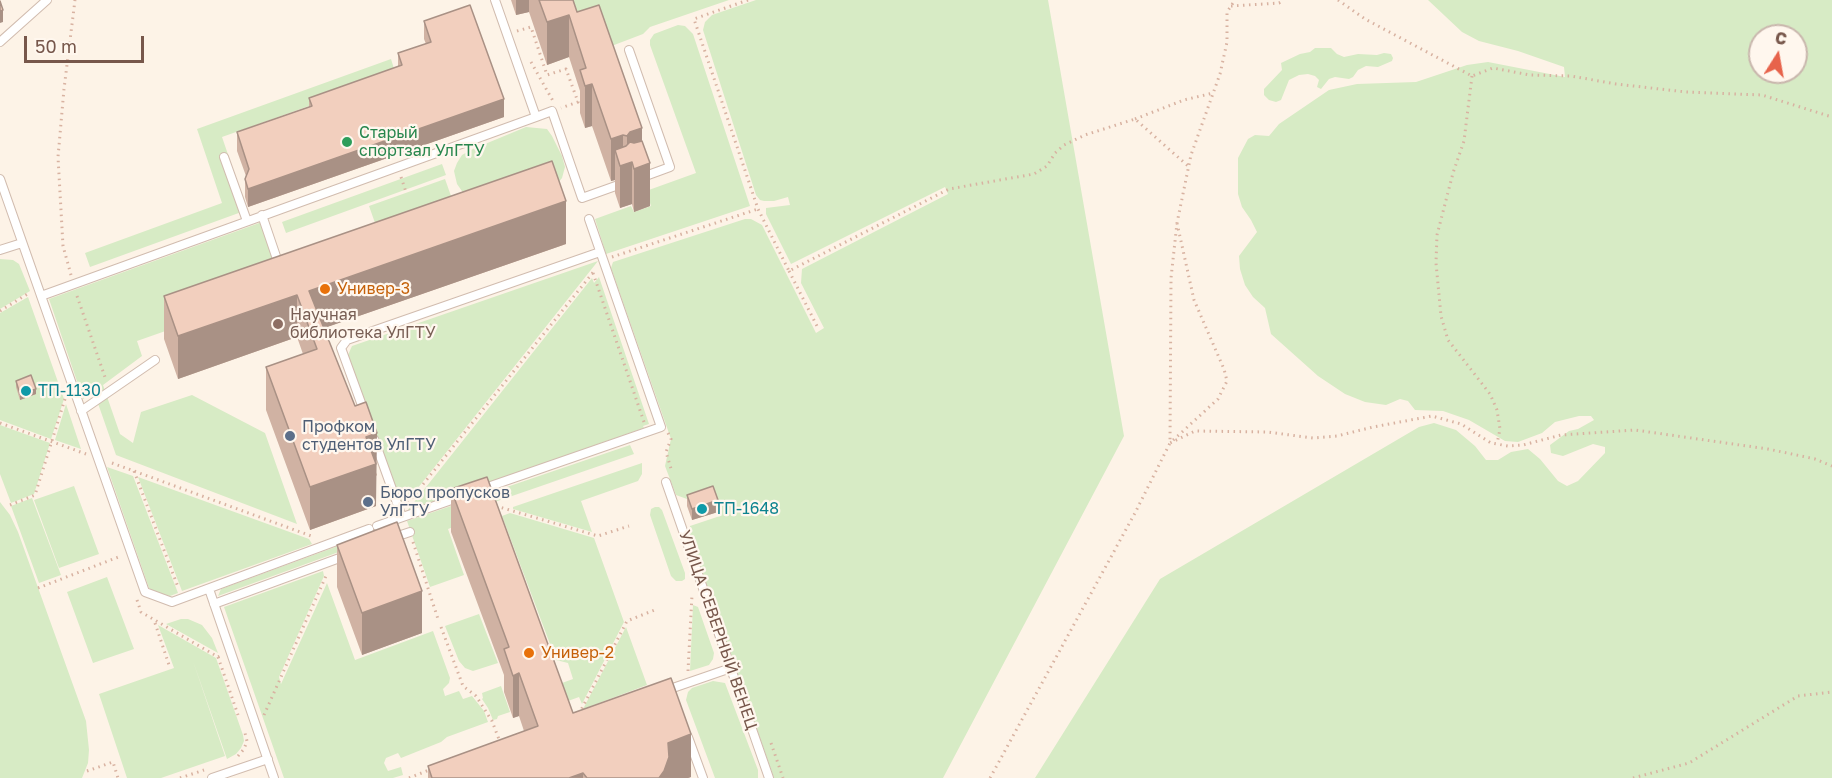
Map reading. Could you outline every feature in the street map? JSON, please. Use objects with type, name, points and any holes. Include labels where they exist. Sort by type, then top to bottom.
[{"type":"lane","points":[[0,42],[47,0]]},
{"type":"lane","points":[[495,0],[536,117]]},
{"type":"lane","points":[[629,50],[670,167],[633,180]]},
{"type":"lane","points":[[40,292],[73,284],[552,111],[582,198],[624,183]]},
{"type":"lane","points":[[224,157],[247,221]]},
{"type":"lane","points":[[0,179],[145,592],[172,602],[402,517],[661,428],[589,219]]},
{"type":"lane","points":[[262,215],[284,278]]},
{"type":"lane","points":[[0,250],[22,243]]},
{"type":"lane","points":[[368,421],[341,348],[347,340],[602,256]]},
{"type":"lane","points":[[81,411],[155,360]]},
{"type":"lane","points":[[371,432],[402,517]]},
{"type":"lane","name":"УЛИЦА СЕВЕРНЫЙ ВЕНЕЦ","points":[[666,482],[769,778]]},
{"type":"lane","points":[[462,496],[473,499]]},
{"type":"lane","points":[[382,542],[410,532]]},
{"type":"lane","points":[[214,604],[354,553]]},
{"type":"lane","points":[[208,589],[274,778]]},
{"type":"lane","points":[[660,693],[731,668]]},
{"type":"lane","points":[[671,689],[675,700]]},
{"type":"lane","points":[[687,734],[703,778]]},
{"type":"lane","points":[[212,778],[268,759]]},
{"type":"path","points":[[75,0],[58,157],[63,246],[73,284],[110,391]]},
{"type":"path","points":[[748,0],[694,19],[758,209],[818,328]]},
{"type":"path","points":[[1170,443],[1171,278],[1178,223],[1191,155],[1220,74],[1227,42],[1226,20],[1235,0]]},
{"type":"path","points":[[1231,6],[1279,3],[1284,0]]},
{"type":"path","points":[[1338,0],[1365,19],[1472,76],[1493,68],[1530,75],[1571,76],[1686,92],[1762,95],[1832,117]]},
{"type":"path","points":[[507,35],[531,27],[548,75],[566,69],[578,102],[552,111]]},
{"type":"path","points":[[1472,76],[1464,141],[1437,235],[1436,263],[1441,316],[1448,340],[1490,394],[1497,410],[1500,429],[1497,444]]},
{"type":"path","points":[[789,271],[950,189],[1034,174],[1047,166],[1055,153],[1064,145],[1084,135],[1136,119],[1184,100],[1213,93]]},
{"type":"path","points":[[1136,119],[1189,166]]},
{"type":"path","points":[[602,256],[758,209]]},
{"type":"path","points":[[990,778],[1135,513],[1170,443],[1218,399],[1227,381],[1194,300],[1178,223]]},
{"type":"path","points":[[402,517],[404,508],[592,273],[647,432]]},
{"type":"path","points":[[0,311],[40,292]]},
{"type":"path","points":[[10,505],[35,495],[66,397],[75,393]]},
{"type":"path","points":[[1170,443],[1195,431],[1267,432],[1313,438],[1337,436],[1432,416],[1461,424],[1491,443],[1508,446],[1523,445],[1561,435],[1635,430],[1768,449],[1815,459],[1832,466]]},
{"type":"path","points":[[0,423],[332,543]]},
{"type":"path","points":[[134,471],[183,598]]},
{"type":"path","points":[[494,506],[598,536],[629,525]]},
{"type":"path","points":[[410,532],[438,618]]},
{"type":"path","points":[[38,588],[131,553]]},
{"type":"path","points":[[234,759],[244,749],[247,741],[245,734],[257,729],[333,561]]},
{"type":"path","points":[[688,684],[692,595]]},
{"type":"path","points":[[579,713],[627,621],[657,609]]},
{"type":"path","points":[[154,621],[169,664]]},
{"type":"path","points":[[441,627],[463,686],[476,696],[492,721],[501,744]]},
{"type":"path","points":[[218,657],[241,723]]},
{"type":"path","points":[[1633,778],[1689,764],[1798,696],[1832,692]]},
{"type":"path","points":[[87,771],[113,762],[118,778]]},
{"type":"path","points":[[180,778],[213,767]]},
{"type":"path","points":[[408,778],[429,770]]},
{"type":"green space","points":[[562,0],[729,0],[650,27],[643,34],[601,50]]},
{"type":"green space","points":[[756,0],[1048,0],[1124,436],[943,778],[774,778],[689,535],[690,526],[720,516],[713,496],[689,504],[687,499],[676,495],[665,466],[671,439],[611,268],[613,262],[751,219],[762,225],[816,333],[824,328],[801,283],[802,269],[948,194],[945,187],[791,264],[766,214],[766,208],[790,205],[788,197],[764,201],[756,195],[703,30],[705,22],[712,15]]},
{"type":"green space","points":[[1428,0],[1832,0],[1832,778],[1035,778],[1160,579],[1419,427],[1434,423],[1456,430],[1475,446],[1486,460],[1498,460],[1511,452],[1528,449],[1540,459],[1558,481],[1567,486],[1578,481],[1605,453],[1605,447],[1593,444],[1563,456],[1551,453],[1550,445],[1569,431],[1594,420],[1591,416],[1579,416],[1555,422],[1542,433],[1518,442],[1505,441],[1469,420],[1443,411],[1415,410],[1408,401],[1400,399],[1386,405],[1365,402],[1345,394],[1318,376],[1271,334],[1265,308],[1253,297],[1245,285],[1240,269],[1239,256],[1257,232],[1242,207],[1238,194],[1238,158],[1248,139],[1255,135],[1269,136],[1279,124],[1329,90],[1357,84],[1416,82],[1467,65],[1488,62],[1565,77],[1564,67],[1518,51],[1479,41],[1462,32]]},
{"type":"green space","points":[[678,25],[685,26],[693,34],[750,206],[606,254],[595,219],[631,206],[634,212],[651,206],[646,191],[696,173],[650,45],[654,34]]},
{"type":"green space","points":[[1315,48],[1331,48],[1344,57],[1384,53],[1391,54],[1393,58],[1392,61],[1378,67],[1366,66],[1349,79],[1335,77],[1329,79],[1321,89],[1317,87],[1319,80],[1315,76],[1299,75],[1289,80],[1281,100],[1276,102],[1269,100],[1264,95],[1264,89],[1282,70],[1281,63]]},
{"type":"green space","points":[[391,59],[396,75],[222,137],[247,210],[90,267],[85,253],[222,203],[197,129]]},
{"type":"green space","points":[[526,127],[547,129],[552,136],[565,167],[562,178],[557,184],[471,204],[457,184],[454,171],[462,155]]},
{"type":"green space","points":[[442,164],[446,175],[286,233],[282,222]]},
{"type":"green space","points":[[445,179],[456,210],[380,237],[369,206]]},
{"type":"green space","points":[[262,222],[285,289],[137,341],[142,356],[103,385],[120,434],[133,443],[141,412],[192,395],[265,433],[297,524],[116,455],[94,392],[83,399],[49,299]]},
{"type":"green space","points":[[0,259],[13,260],[19,264],[30,291],[0,309]]},
{"type":"green space","points":[[598,261],[402,508],[348,355],[352,346]]},
{"type":"green space","points":[[599,277],[649,424],[643,426],[644,428],[407,511],[592,278],[594,283]]},
{"type":"green space","points":[[28,297],[64,399],[51,439],[0,420],[0,313]]},
{"type":"green space","points":[[66,404],[81,449],[55,440]]},
{"type":"green space","points":[[0,425],[50,443],[34,494],[11,503],[0,474]]},
{"type":"green space","points":[[630,445],[634,454],[483,506],[486,515],[448,529],[464,575],[430,587],[407,521]]},
{"type":"green space","points":[[642,463],[642,474],[638,481],[581,501],[592,532],[513,509],[513,507]]},
{"type":"green space","points":[[107,467],[133,476],[178,593],[170,596],[164,595],[149,588]]},
{"type":"green space","points":[[138,477],[309,539],[312,544],[182,591]]},
{"type":"green space","points":[[74,486],[99,554],[59,568],[34,500]]},
{"type":"green space","points":[[32,498],[61,575],[39,583],[11,506]]},
{"type":"green space","points":[[0,502],[10,515],[18,532],[86,721],[89,750],[88,763],[82,778],[0,778]]},
{"type":"green space","points":[[655,507],[662,510],[685,573],[685,579],[682,581],[676,581],[671,576],[650,515],[651,509]]},
{"type":"green space","points":[[510,513],[594,538],[624,622],[582,704],[579,697],[568,701],[562,683],[573,679],[568,663],[556,660],[502,516]]},
{"type":"green space","points":[[338,546],[347,549],[218,596],[221,589]]},
{"type":"green space","points":[[323,571],[324,576],[279,677],[281,684],[327,583],[355,660],[433,631],[450,678],[449,683],[443,689],[445,696],[459,691],[463,699],[472,696],[484,711],[488,722],[447,737],[441,742],[401,758],[398,753],[386,758],[384,763],[388,771],[401,767],[403,775],[393,778],[284,778],[224,607]]},
{"type":"green space","points":[[107,577],[134,649],[93,663],[67,592]]},
{"type":"green space","points":[[693,605],[698,607],[714,653],[709,665],[690,671]]},
{"type":"green space","points":[[479,614],[498,663],[473,671],[465,668],[459,661],[445,626]]},
{"type":"green space","points":[[188,619],[202,625],[212,638],[218,653],[166,624]]},
{"type":"green space","points":[[158,625],[216,658],[244,741],[236,754],[227,759],[193,661],[225,756],[161,778],[127,778],[99,694],[174,668]]},
{"type":"green space","points":[[626,627],[647,685],[583,709]]},
{"type":"green space","points":[[713,681],[725,683],[758,770],[758,778],[715,778],[686,700],[692,688]]},
{"type":"green space","points":[[501,686],[510,712],[493,720],[482,699],[482,693]]},
{"type":"building","points":[[539,0],[573,0],[577,12],[599,5],[642,128],[630,132],[627,136],[611,139],[592,84],[585,86],[580,70],[586,68],[569,15],[547,22]]},
{"type":"building","points":[[470,5],[504,99],[248,189],[245,179],[249,169],[237,132],[312,106],[309,98],[402,65],[398,53],[431,42],[424,21]]},
{"type":"building","points":[[642,141],[650,163],[634,169],[632,162],[620,166],[615,150],[630,142]]},
{"type":"building","points":[[552,161],[566,201],[309,291],[355,406],[366,402],[377,433],[366,437],[376,464],[310,487],[266,367],[317,349],[297,295],[178,336],[164,296]]},
{"type":"building","points":[[31,375],[36,389],[20,394],[16,381]]},
{"type":"building","points":[[487,477],[573,713],[671,678],[691,734],[668,743],[669,757],[659,778],[587,778],[583,773],[569,778],[432,778],[428,766],[538,726],[519,673],[513,676],[504,649],[509,647],[451,489]]},
{"type":"building","points":[[713,486],[718,500],[692,509],[687,495]]},
{"type":"building","points":[[397,522],[422,591],[362,613],[337,545]]},
{"type":"place","name":"Старый спортзал УлГТУ","points":[[347,142]]},
{"type":"place","name":"Универ-3","points":[[325,289]]},
{"type":"place","name":"Научная библиотека УлГТУ","points":[[278,324]]},
{"type":"place","name":"ТП-1130","points":[[26,391]]},
{"type":"place","name":"Профком студентов УлГТУ","points":[[290,436]]},
{"type":"place","name":"Бюро пропусков УлГТУ","points":[[368,502]]},
{"type":"place","name":"ТП-1648","points":[[702,509]]},
{"type":"place","name":"Универ-2","points":[[529,653]]}]
